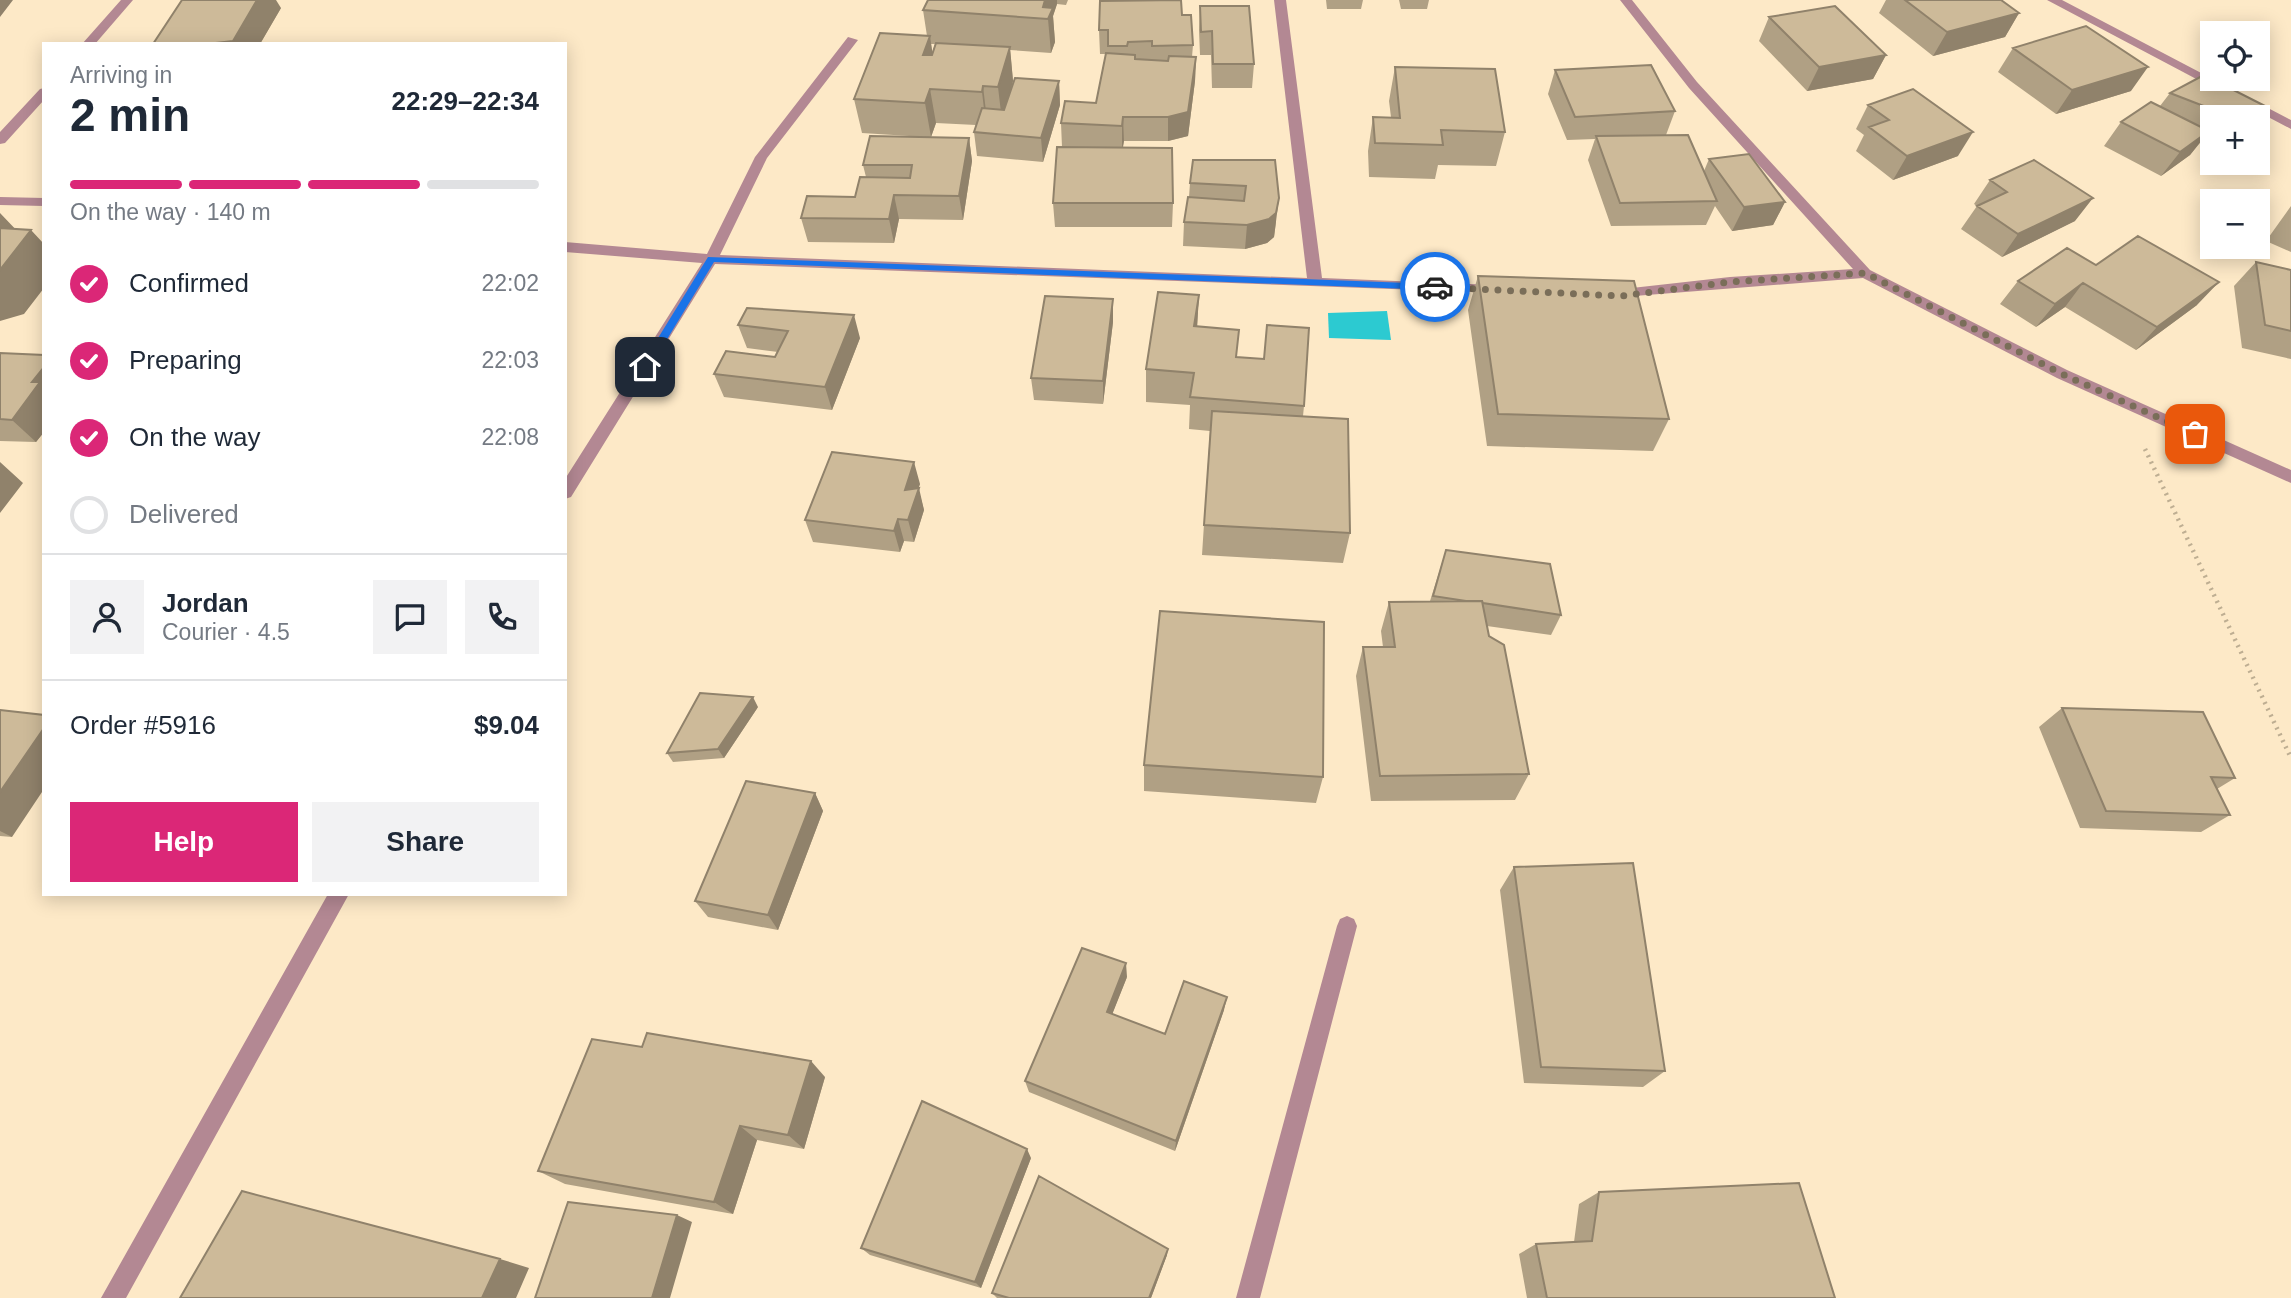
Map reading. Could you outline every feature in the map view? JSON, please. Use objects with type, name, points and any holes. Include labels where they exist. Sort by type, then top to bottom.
[{"type":"street","points":[[90,42],[127,0]]},
{"type":"street","points":[[1280,0],[1315,282]]},
{"type":"street","points":[[1626,0],[1693,85],[1865,273],[2062,374],[2291,477]]},
{"type":"street","points":[[2053,0],[2291,125]]},
{"type":"street","points":[[567,490],[711,259],[761,157],[852,40]]},
{"type":"street","points":[[0,140],[42,94]]},
{"type":"street","points":[[0,201],[42,202]]},
{"type":"street","points":[[567,247],[711,259],[1510,290]]},
{"type":"street","points":[[1593,294],[1621,296],[1730,282],[1865,273]]},
{"type":"street","points":[[113,1298],[338,896]]},
{"type":"street","points":[[1248,1298],[1347,926]]},
{"type":"path","points":[[2122,401],[2291,758]]},
{"type":"water","points":[[1387,311],[1391,340],[1329,338],[1328,313]]},
{"type":"building","points":[[182,0],[257,0],[233,41],[154,42]]},
{"type":"building","points":[[928,0],[1045,0],[1043,7],[1053,8],[1048,19],[923,10]]},
{"type":"building","points":[[1181,0],[1182,15],[1191,15],[1193,45],[1152,46],[1152,41],[1128,42],[1127,46],[1108,46],[1108,30],[1099,30],[1100,1]]},
{"type":"building","points":[[1905,0],[2001,0],[2019,13],[1947,32]]},
{"type":"building","points":[[1200,6],[1249,6],[1254,64],[1213,64],[1212,31],[1201,32]]},
{"type":"building","points":[[1835,6],[1886,55],[1819,67],[1769,17]]},
{"type":"building","points":[[2086,26],[2148,67],[2072,90],[2013,48]]},
{"type":"building","points":[[880,33],[930,36],[923,55],[932,55],[936,43],[1010,47],[998,87],[983,86],[982,92],[930,89],[925,103],[854,99]]},
{"type":"building","points":[[1106,53],[1135,55],[1135,59],[1168,61],[1169,56],[1196,57],[1188,112],[1168,117],[1123,117],[1122,126],[1061,123],[1065,101],[1096,103]]},
{"type":"building","points":[[1651,65],[1675,111],[1575,117],[1555,70]]},
{"type":"building","points":[[1395,67],[1495,69],[1505,132],[1441,130],[1443,145],[1375,143],[1373,117],[1400,118]]},
{"type":"building","points":[[2200,77],[2200,91],[2235,91],[2263,105],[2201,105],[2170,93]]},
{"type":"building","points":[[1015,78],[1059,81],[1041,138],[974,132],[982,108],[1004,110]]},
{"type":"building","points":[[1913,89],[1973,132],[1907,156],[1869,127],[1889,120],[1868,105]]},
{"type":"building","points":[[2151,102],[2200,126],[2200,138],[2180,152],[2121,122]]},
{"type":"building","points":[[1688,135],[1717,201],[1620,203],[1596,136]]},
{"type":"building","points":[[870,136],[969,138],[959,196],[894,195],[889,219],[801,218],[807,196],[855,197],[860,177],[910,178],[912,165],[863,165]]},
{"type":"building","points":[[1057,147],[1172,148],[1173,203],[1053,203]]},
{"type":"building","points":[[1749,154],[1785,202],[1744,207],[1709,159]]},
{"type":"building","points":[[1193,160],[1275,160],[1279,198],[1276,213],[1269,219],[1247,225],[1184,222],[1188,197],[1244,201],[1246,186],[1190,183]]},
{"type":"building","points":[[2034,160],[2093,198],[2018,234],[1977,206],[2007,192],[1990,180]]},
{"type":"building","points":[[0,228],[31,230],[0,270]]},
{"type":"building","points":[[2138,236],[2219,282],[2157,327],[2083,283],[2055,304],[2018,281],[2067,248],[2096,265]]},
{"type":"building","points":[[2256,262],[2291,270],[2291,331],[2265,325]]},
{"type":"building","points":[[1478,276],[1634,281],[1669,419],[1498,414]]},
{"type":"building","points":[[1158,292],[1199,295],[1194,326],[1239,330],[1236,357],[1264,359],[1267,325],[1309,328],[1304,406],[1190,397],[1194,373],[1146,369]]},
{"type":"building","points":[[1045,296],[1113,299],[1103,381],[1031,378]]},
{"type":"building","points":[[747,308],[854,315],[825,387],[714,374],[726,351],[775,357],[788,331],[738,325]]},
{"type":"building","points":[[0,353],[42,355],[42,370],[32,382],[40,382],[12,420],[0,419]]},
{"type":"building","points":[[1212,411],[1348,419],[1350,533],[1204,525]]},
{"type":"building","points":[[832,452],[914,462],[905,490],[919,488],[908,520],[898,519],[894,531],[805,520]]},
{"type":"building","points":[[1446,550],[1550,564],[1561,615],[1482,601],[1433,596]]},
{"type":"building","points":[[1482,601],[1489,636],[1504,645],[1529,774],[1380,776],[1363,647],[1395,647],[1389,602]]},
{"type":"building","points":[[1160,611],[1324,622],[1323,777],[1144,765]]},
{"type":"building","points":[[700,693],[753,697],[718,749],[667,753]]},
{"type":"building","points":[[2062,708],[2203,712],[2235,778],[2211,777],[2230,815],[2106,811]]},
{"type":"building","points":[[0,710],[42,715],[42,731],[0,792]]},
{"type":"building","points":[[746,781],[815,793],[768,915],[695,901]]},
{"type":"building","points":[[1633,863],[1665,1071],[1541,1067],[1514,867]]},
{"type":"building","points":[[1082,948],[1126,963],[1107,1012],[1165,1034],[1184,981],[1227,997],[1176,1141],[1025,1081]]},
{"type":"building","points":[[647,1033],[811,1061],[788,1135],[740,1126],[714,1202],[538,1171],[592,1039],[642,1047]]},
{"type":"building","points":[[922,1101],[1027,1149],[975,1282],[861,1248]]},
{"type":"building","points":[[1039,1176],[1168,1249],[1149,1298],[1009,1298],[992,1293]]},
{"type":"building","points":[[1799,1183],[1835,1298],[1547,1298],[1536,1244],[1592,1241],[1599,1192]]},
{"type":"building","points":[[242,1191],[500,1259],[482,1298],[180,1298]]},
{"type":"building","points":[[568,1202],[677,1215],[652,1298],[535,1298]]},
{"type":"way so far","points":[[1435,287],[1621,296],[1730,282],[1865,273],[2062,374],[2195,434]]},
{"type":"route","points":[[645,367],[711,259],[1435,287]]}]
